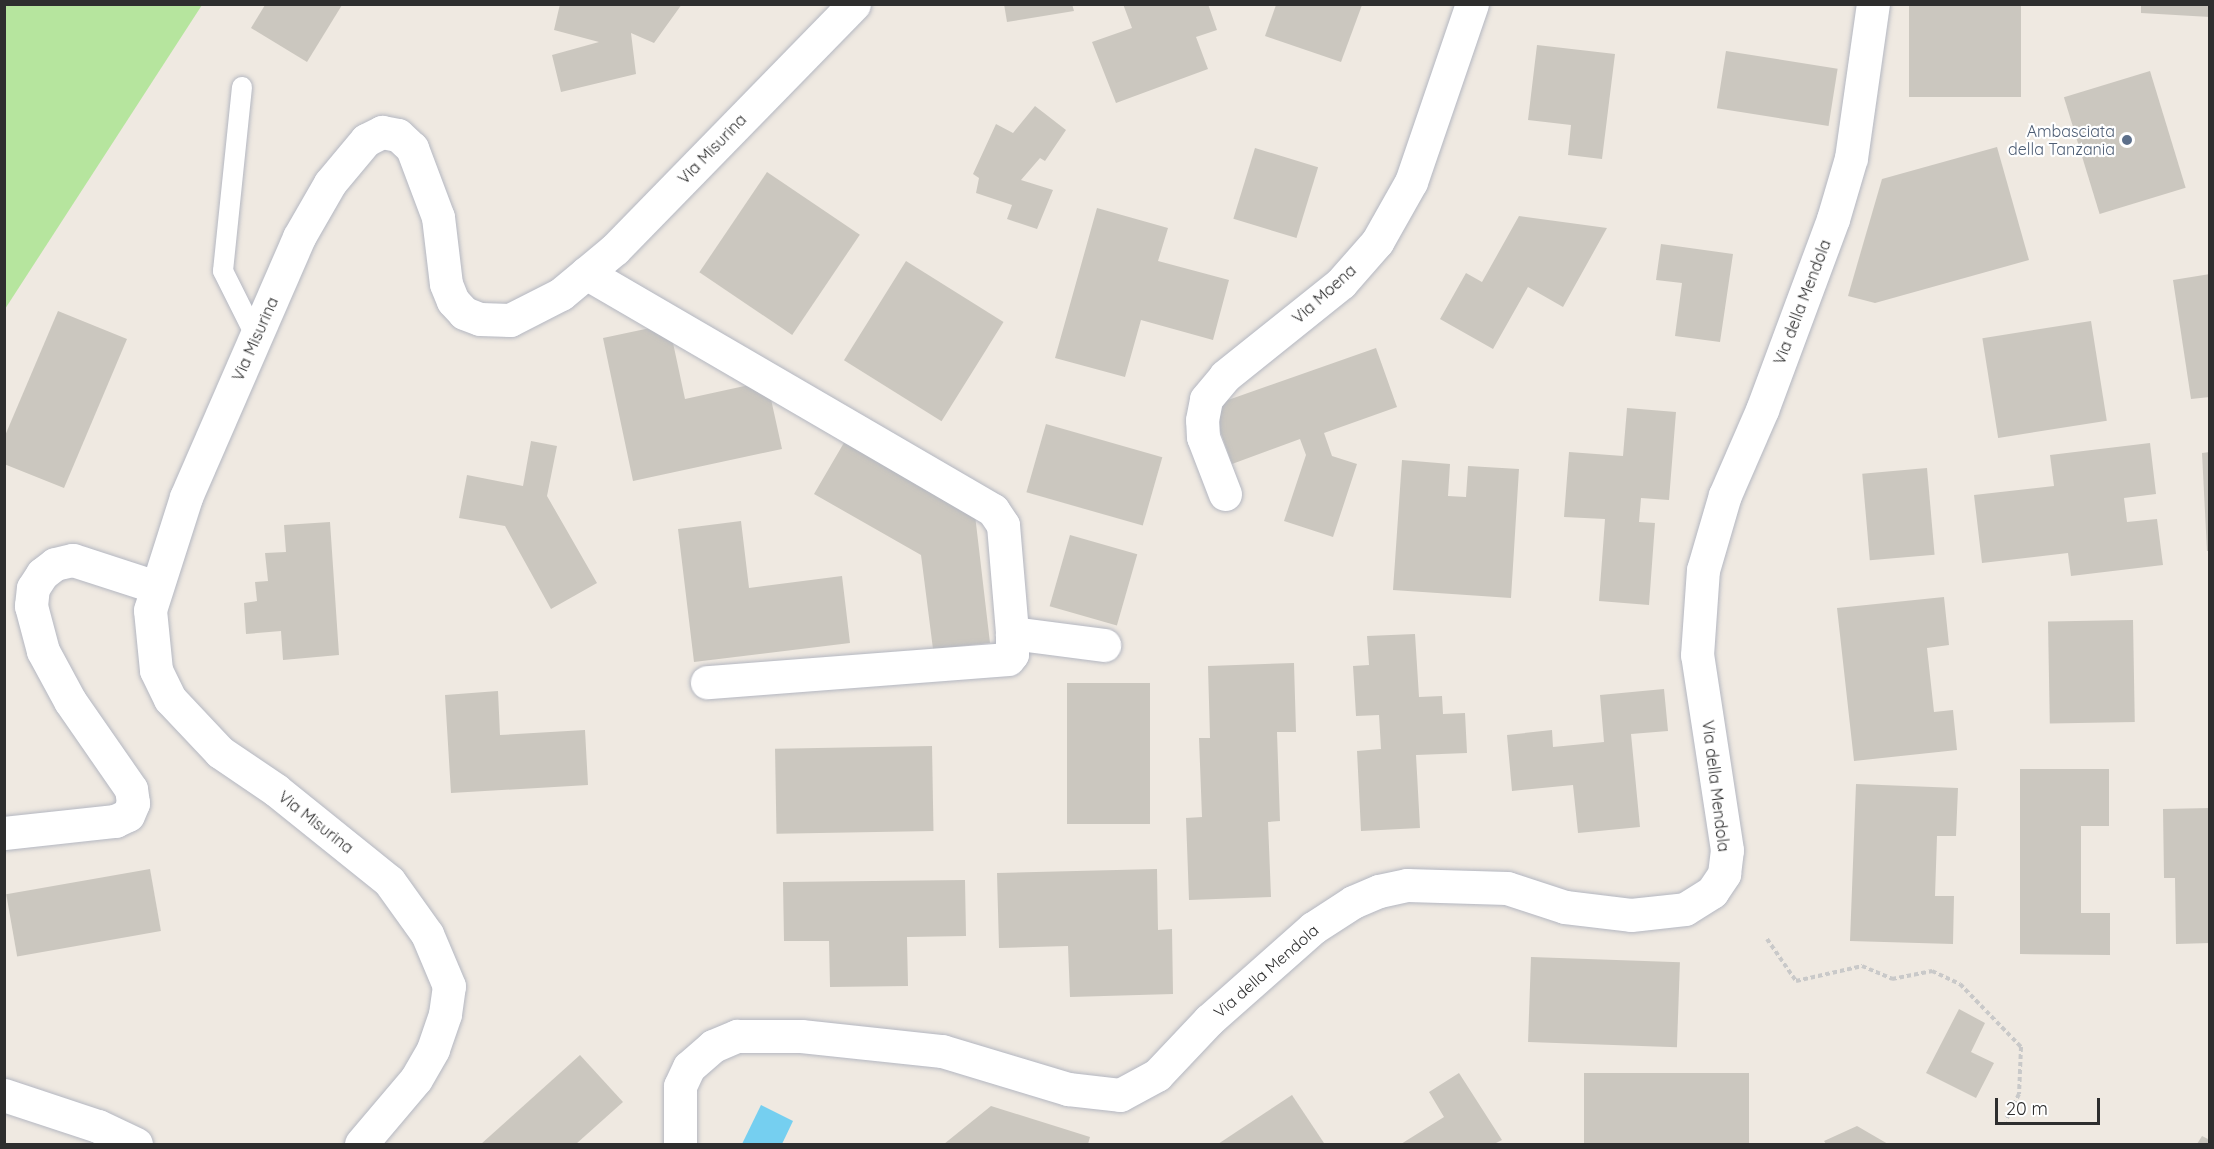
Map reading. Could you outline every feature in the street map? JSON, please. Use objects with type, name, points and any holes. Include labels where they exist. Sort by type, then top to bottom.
[{"type":"street","name":"Via Misurina","points":[[361,1144],[416,1079],[433,1049],[449,999],[445,974],[427,934],[389,881],[284,797],[220,752],[170,699],[156,670],[149,635],[156,587],[186,497],[255,337],[299,237],[330,183],[351,154],[382,132],[398,135],[412,148],[438,217],[446,285],[453,301],[464,313],[480,320],[510,320],[553,299],[615,249],[854,4]]},
{"type":"street","name":"Via Moena","points":[[1225,494],[1203,437],[1202,420],[1206,399],[1225,376],[1341,283],[1377,242],[1411,182],[1473,4]]},
{"type":"street","name":"Via della Mendola","points":[[680,1144],[680,1086],[689,1067],[713,1046],[737,1036],[801,1036],[942,1051],[1068,1089],[1120,1095],[1157,1075],[1254,977],[1313,928],[1353,902],[1379,891],[1407,885],[1501,887],[1576,910],[1630,915],[1685,909],[1712,892],[1724,874],[1727,850],[1697,655],[1703,570],[1725,495],[1762,410],[1839,202],[1851,158],[1873,4]]},
{"type":"street","points":[[586,273],[993,510],[1003,525],[1012,654],[1002,662],[707,682]]},
{"type":"street","points":[[4,833],[115,821],[128,815],[133,803],[131,789],[75,710],[43,651],[31,606],[33,588],[42,574],[55,564],[73,560],[156,587]]},
{"type":"street","points":[[1012,633],[1104,645]]},
{"type":"street","points":[[4,1095],[98,1126],[136,1144]]},
{"type":"lane","points":[[242,87],[223,271],[255,337]]},
{"type":"path","points":[[1767,939],[1796,981],[1863,966],[1892,979],[1932,971],[1960,984],[2021,1047],[2019,1094],[2005,1121]]},
{"type":"green space","points":[[4,5],[202,5],[5,309]]},
{"type":"water","points":[[761,1105],[793,1121],[782,1144],[742,1144]]},
{"type":"building","points":[[560,4],[682,4],[654,43],[631,33],[636,74],[561,92],[552,55],[599,42],[554,30]]},
{"type":"building","points":[[1004,4],[1072,4],[1074,11],[1007,22]]},
{"type":"building","points":[[1123,4],[1208,4],[1217,30],[1196,37],[1208,69],[1116,103],[1092,42],[1132,28]]},
{"type":"building","points":[[1909,4],[2021,4],[2021,97],[1909,97]]},
{"type":"building","points":[[2141,4],[2210,4],[2210,17],[2141,13]]},
{"type":"building","points":[[265,5],[342,5],[307,62],[251,28]]},
{"type":"building","points":[[1276,5],[1362,5],[1341,62],[1265,36]]},
{"type":"building","points":[[1537,45],[1615,54],[1602,159],[1568,155],[1571,125],[1528,120]]},
{"type":"building","points":[[1726,51],[1838,69],[1829,126],[1717,108]]},
{"type":"building","points":[[2150,71],[2186,188],[2100,214],[2064,97]]},
{"type":"building","points":[[1035,106],[1066,130],[1045,161],[1040,158],[1021,180],[1053,190],[1037,229],[1007,219],[1012,205],[976,193],[979,178],[973,174],[996,124],[1013,133]]},
{"type":"building","points":[[1997,147],[2029,260],[1875,303],[1848,296],[1882,179]]},
{"type":"building","points":[[1255,148],[1318,167],[1296,238],[1233,219]]},
{"type":"building","points":[[767,172],[860,235],[792,335],[699,272]]},
{"type":"building","points":[[1097,208],[1168,228],[1158,261],[1229,280],[1213,340],[1141,320],[1125,377],[1055,358]]},
{"type":"building","points":[[1519,216],[1607,228],[1563,307],[1528,287],[1493,349],[1440,319],[1466,273],[1482,282]]},
{"type":"building","points":[[1661,244],[1733,254],[1720,342],[1675,336],[1682,283],[1656,280]]},
{"type":"building","points":[[906,261],[1004,322],[942,421],[844,360]]},
{"type":"building","points":[[2210,274],[2210,397],[2191,399],[2173,280]]},
{"type":"building","points":[[58,311],[127,339],[64,488],[4,464],[4,438]]},
{"type":"building","points":[[2091,321],[2107,421],[1998,438],[1982,338]]},
{"type":"building","points":[[669,324],[685,399],[767,381],[782,449],[633,481],[603,338]]},
{"type":"building","points":[[1376,348],[1397,407],[1324,433],[1332,456],[1357,464],[1333,537],[1284,521],[1306,455],[1300,439],[1232,464],[1211,406]]},
{"type":"building","points":[[1627,408],[1676,412],[1669,500],[1641,498],[1639,522],[1655,523],[1649,605],[1599,601],[1605,519],[1564,517],[1569,452],[1623,456]]},
{"type":"building","points":[[1046,424],[1162,457],[1143,526],[1026,492]]},
{"type":"building","points":[[531,441],[557,446],[547,496],[597,583],[551,609],[505,526],[459,518],[467,475],[523,486]]},
{"type":"building","points":[[845,441],[975,515],[990,643],[933,649],[921,555],[814,494]]},
{"type":"building","points":[[2150,443],[2156,494],[2124,498],[2127,522],[2157,519],[2163,565],[2071,576],[2068,553],[1982,563],[1974,495],[2054,486],[2050,455]]},
{"type":"building","points":[[2210,452],[2210,551],[2207,551],[2202,453]]},
{"type":"building","points":[[1402,460],[1450,464],[1448,496],[1466,497],[1468,466],[1519,469],[1511,598],[1393,590]]},
{"type":"building","points":[[1927,468],[1935,555],[1870,560],[1862,474]]},
{"type":"building","points":[[741,521],[749,588],[842,576],[850,643],[694,662],[678,529]]},
{"type":"building","points":[[330,522],[339,655],[283,660],[281,631],[246,634],[244,603],[257,601],[255,582],[268,581],[265,553],[286,552],[284,525]]},
{"type":"building","points":[[1070,535],[1137,554],[1117,625],[1050,606]]},
{"type":"building","points":[[1944,597],[1949,645],[1927,648],[1934,712],[1953,710],[1957,750],[1854,761],[1837,608]]},
{"type":"building","points":[[2133,620],[2135,722],[2050,723],[2048,621]]},
{"type":"building","points":[[1415,634],[1419,697],[1442,696],[1443,714],[1465,713],[1467,753],[1416,755],[1420,828],[1361,831],[1357,751],[1381,749],[1379,715],[1356,716],[1353,666],[1369,665],[1367,636]]},
{"type":"building","points":[[1294,663],[1296,732],[1277,732],[1280,821],[1268,822],[1271,897],[1189,900],[1186,818],[1202,817],[1199,738],[1210,738],[1208,666]]},
{"type":"building","points":[[1067,683],[1150,683],[1150,824],[1067,824]]},
{"type":"building","points":[[1664,689],[1668,731],[1631,734],[1640,827],[1578,833],[1573,785],[1512,791],[1507,735],[1552,730],[1553,747],[1604,742],[1600,695]]},
{"type":"building","points":[[498,691],[500,735],[585,730],[588,785],[451,793],[445,695]]},
{"type":"building","points":[[932,746],[933,831],[777,834],[775,749]]},
{"type":"building","points":[[2020,769],[2109,769],[2109,826],[2081,826],[2081,913],[2110,913],[2110,955],[2020,954]]},
{"type":"building","points":[[1856,784],[1958,788],[1956,836],[1937,836],[1935,896],[1954,896],[1953,944],[1850,941]]},
{"type":"building","points":[[2210,808],[2210,943],[2176,944],[2175,878],[2164,878],[2163,809]]},
{"type":"building","points":[[150,869],[161,931],[17,956],[6,894]]},
{"type":"building","points":[[1157,869],[1158,930],[1172,929],[1173,994],[1070,997],[1068,946],[999,948],[997,873]]},
{"type":"building","points":[[965,880],[966,936],[907,937],[908,986],[830,987],[829,941],[784,941],[783,882]]},
{"type":"building","points":[[1531,957],[1680,962],[1677,1047],[1528,1042]]},
{"type":"building","points":[[1959,1009],[1985,1023],[1971,1052],[1994,1063],[1976,1098],[1926,1073]]},
{"type":"building","points":[[580,1055],[623,1102],[576,1144],[481,1144]]},
{"type":"building","points":[[1459,1073],[1502,1140],[1494,1144],[1401,1144],[1444,1117],[1429,1092]]},
{"type":"building","points":[[1584,1073],[1749,1073],[1749,1144],[1584,1144]]},
{"type":"building","points":[[1292,1095],[1324,1143],[1218,1144]]},
{"type":"building","points":[[991,1106],[1090,1137],[1088,1144],[944,1144]]},
{"type":"building","points":[[1857,1126],[1888,1144],[1826,1144],[1824,1141]]},
{"type":"building","points":[[2202,1136],[2210,1140],[2210,1144],[2197,1144]]},
{"type":"place","name":"Ambasciata della Tanzania","points":[[2127,140]]}]
